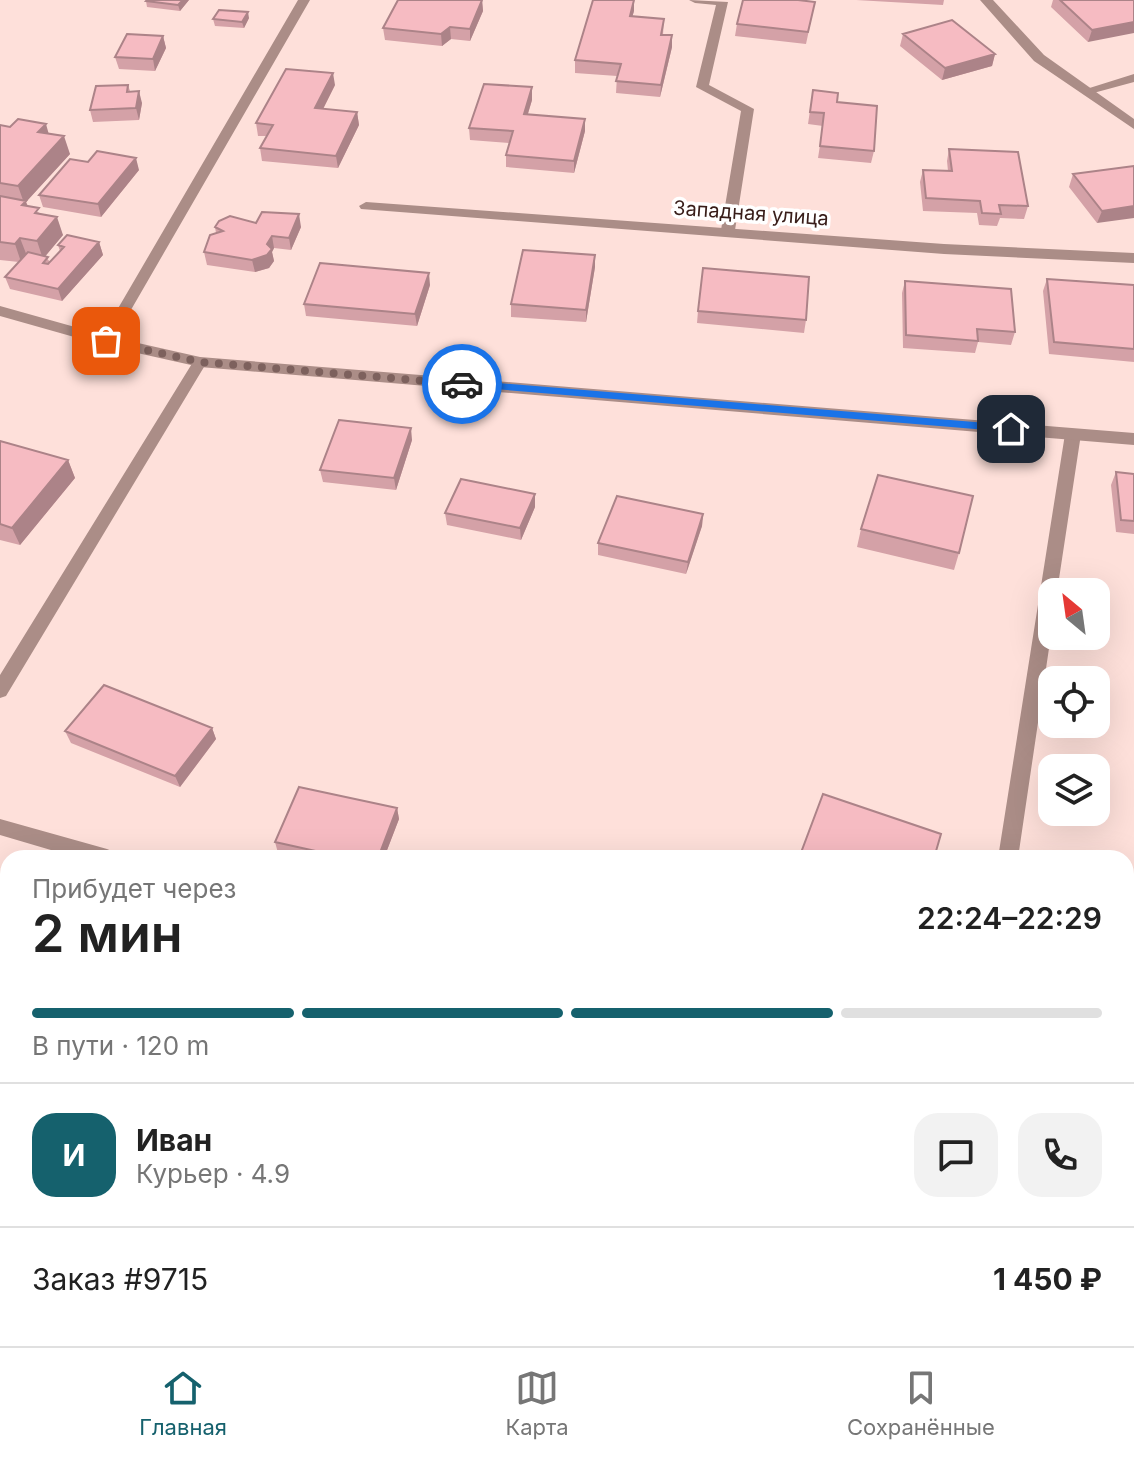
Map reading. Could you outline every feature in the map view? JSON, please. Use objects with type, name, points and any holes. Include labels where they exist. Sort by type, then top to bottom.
[{"type":"street","points":[[986,0],[1039,58],[1134,125]]},
{"type":"street","name":"Западная улица","points":[[366,206],[728,230],[944,249],[1134,258]]},
{"type":"street","points":[[0,311],[106,341],[200,362],[1134,439]]},
{"type":"lane","points":[[106,341],[304,0]]},
{"type":"lane","points":[[695,0],[722,2],[702,87],[748,109],[728,230]]},
{"type":"lane","points":[[1086,91],[1134,78]]},
{"type":"lane","points":[[0,691],[200,362]]},
{"type":"lane","points":[[1009,850],[1073,434]]},
{"type":"lane","points":[[0,827],[79,850]]},
{"type":"building","points":[[147,0],[183,0],[178,5]]},
{"type":"building","points":[[398,0],[482,0],[470,29],[450,27],[441,34],[383,28]]},
{"type":"building","points":[[593,0],[634,0],[630,16],[664,19],[661,35],[672,35],[661,85],[616,81],[621,64],[575,60]]},
{"type":"building","points":[[743,0],[815,2],[808,32],[737,24]]},
{"type":"building","points":[[1060,0],[1134,0],[1134,22],[1092,30]]},
{"type":"building","points":[[219,10],[248,12],[242,22],[213,19]]},
{"type":"building","points":[[952,20],[995,54],[945,68],[903,34]]},
{"type":"building","points":[[127,34],[163,36],[153,59],[115,57]]},
{"type":"building","points":[[286,69],[333,73],[315,108],[357,112],[336,156],[260,148],[273,125],[256,123]]},
{"type":"building","points":[[484,84],[532,87],[524,114],[585,119],[574,161],[506,155],[513,131],[469,128]]},
{"type":"building","points":[[128,85],[127,92],[139,91],[136,108],[90,110],[96,86]]},
{"type":"building","points":[[813,90],[838,93],[837,102],[877,106],[874,151],[820,146],[824,113],[810,112]]},
{"type":"building","points":[[18,119],[46,124],[38,132],[64,136],[18,186],[0,183],[0,125],[10,127]]},
{"type":"building","points":[[949,149],[1018,152],[1028,206],[999,205],[1001,214],[982,213],[980,201],[926,198],[923,170],[952,171]]},
{"type":"building","points":[[97,151],[136,158],[98,204],[39,195],[70,159],[88,162]]},
{"type":"building","points":[[1134,166],[1134,206],[1102,211],[1073,174]]},
{"type":"building","points":[[0,196],[26,201],[22,205],[39,208],[35,213],[57,217],[37,241],[20,238],[15,244],[0,242]]},
{"type":"building","points":[[262,212],[299,214],[289,238],[272,236],[267,244],[272,249],[267,255],[252,260],[204,252],[210,235],[223,231],[215,227],[219,221],[230,216],[256,223]]},
{"type":"building","points":[[67,235],[99,242],[58,289],[5,277],[28,252],[48,257],[43,263],[48,264],[64,247],[58,245]]},
{"type":"building","points":[[523,250],[595,255],[586,310],[511,304]]},
{"type":"building","points":[[320,263],[429,273],[415,314],[304,304]]},
{"type":"building","points":[[703,268],[809,277],[806,320],[698,311]]},
{"type":"building","points":[[1047,279],[1134,285],[1134,349],[1054,342]]},
{"type":"building","points":[[905,281],[1011,289],[1015,332],[977,329],[978,341],[906,335]]},
{"type":"building","points":[[339,420],[411,428],[394,478],[320,470]]},
{"type":"building","points":[[0,441],[68,460],[12,528],[0,524]]},
{"type":"building","points":[[1116,472],[1134,474],[1134,521],[1121,520]]},
{"type":"building","points":[[878,475],[973,496],[959,553],[861,529]]},
{"type":"building","points":[[461,479],[535,494],[520,528],[445,513]]},
{"type":"building","points":[[617,496],[703,514],[688,562],[598,543]]},
{"type":"building","points":[[104,685],[212,728],[175,776],[65,731]]},
{"type":"building","points":[[299,787],[397,808],[381,850],[311,850],[275,842]]},
{"type":"building","points":[[823,794],[941,834],[936,850],[802,850]]},
{"type":"way so far","points":[[106,341],[200,362],[462,384]]},
{"type":"route","points":[[462,384],[1011,429]]}]
